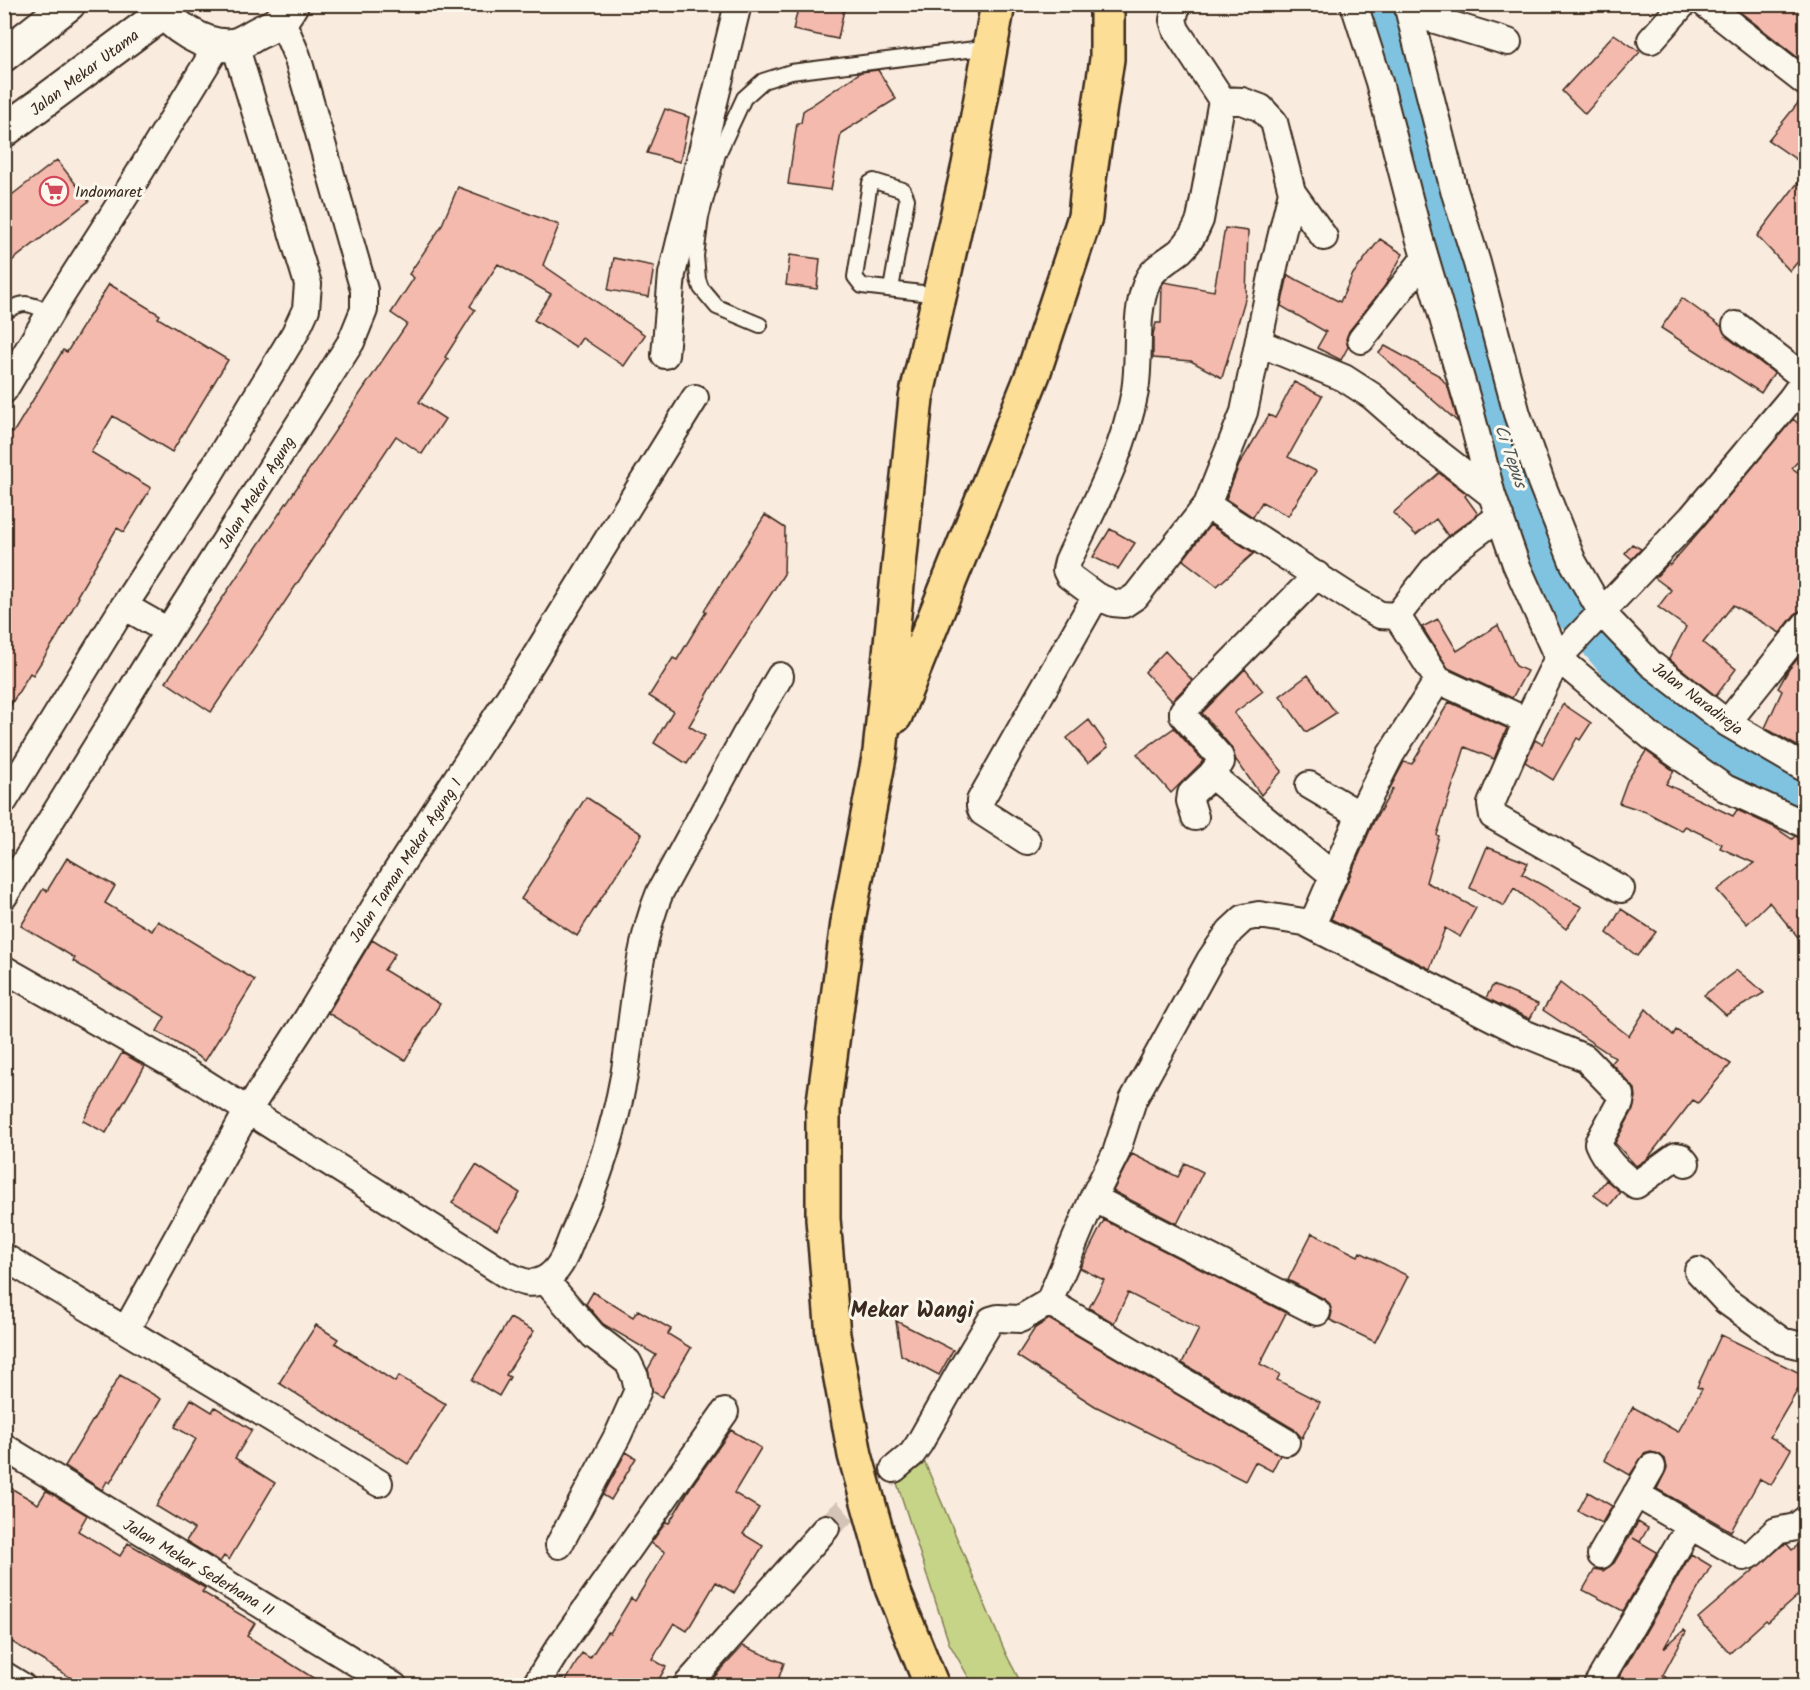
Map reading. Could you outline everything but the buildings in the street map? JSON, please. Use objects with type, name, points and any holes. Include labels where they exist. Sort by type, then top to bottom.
[{"type":"highway","points":[[933,1686],[892,1588],[855,1455],[833,1335],[823,1219],[823,1109],[849,915],[880,752],[916,398],[969,165],[998,4]]},
{"type":"highway","points":[[880,752],[1033,374],[1085,217],[1107,59],[1107,4]]},
{"type":"street","points":[[4,55],[69,4]]},
{"type":"street","points":[[665,355],[672,274],[710,152],[738,4]]},
{"type":"street","points":[[1177,4],[1173,20],[1176,30],[1222,100],[1200,220],[1192,238],[1148,278],[1142,296],[1136,389],[1129,419],[1108,478],[1068,561],[1066,570],[1069,576],[1096,596],[1113,603],[1124,604],[1136,596],[1207,505],[1244,412],[1292,192]]},
{"type":"street","points":[[1354,4],[1379,82],[1425,258],[1496,506],[1516,564],[1561,655],[1652,737],[1725,788],[1806,825]]},
{"type":"street","points":[[1651,40],[1683,4]]},
{"type":"street","points":[[1705,4],[1806,83]]},
{"type":"street","points":[[1408,8],[1508,42]]},
{"type":"street","name":"Jalan Naradireja","points":[[1408,8],[1454,189],[1477,263],[1517,414],[1541,482],[1597,618],[1651,664],[1727,723],[1806,769]]},
{"type":"street","points":[[160,9],[195,36],[226,45]]},
{"type":"street","name":"Jalan Mekar Utama","points":[[4,131],[160,9]]},
{"type":"street","points":[[4,390],[132,185],[226,45],[287,13]]},
{"type":"street","name":"Jalan Mekar Agung","points":[[7,886],[351,342],[364,310],[364,290],[297,56],[287,13]]},
{"type":"street","points":[[4,801],[296,333],[306,309],[308,284],[226,45]]},
{"type":"street","points":[[1222,100],[1242,101],[1261,108],[1274,122],[1292,192],[1324,237]]},
{"type":"street","points":[[1361,340],[1425,258]]},
{"type":"street","points":[[1621,889],[1493,816],[1491,804],[1527,721],[1561,655],[1692,517],[1791,399],[1805,379],[1736,325]]},
{"type":"street","points":[[1259,343],[1344,378],[1372,396],[1496,506]]},
{"type":"street","name":"Jalan Taman Mekar Agung I","points":[[126,1330],[248,1110],[307,1019],[396,872],[527,670],[694,398]]},
{"type":"street","points":[[1207,505],[1354,600],[1380,615],[1397,616]]},
{"type":"street","points":[[1397,616],[1433,570],[1496,506]]},
{"type":"street","points":[[1195,817],[1190,801],[1191,794],[1221,762],[1220,757],[1183,715],[1183,711],[1317,575]]},
{"type":"street","points":[[1028,841],[982,812],[980,801],[1096,596]]},
{"type":"street","points":[[124,606],[168,632]]},
{"type":"street","points":[[1397,616],[1438,680],[1527,721]]},
{"type":"street","points":[[1727,723],[1806,624]]},
{"type":"street","points":[[4,969],[248,1110],[507,1275],[528,1284],[545,1280],[558,1268],[590,1199],[608,1150],[652,912],[660,892],[780,676]]},
{"type":"street","points":[[1304,922],[1316,916],[1360,815],[1391,754],[1438,680]]},
{"type":"street","points":[[1211,775],[1334,876]]},
{"type":"street","points":[[1309,785],[1360,815]]},
{"type":"street","points":[[894,1469],[912,1454],[919,1444],[991,1320],[1020,1319],[1049,1302],[1093,1198],[1116,1153],[1133,1100],[1210,960],[1230,932],[1244,918],[1259,915],[1304,922],[1521,1032],[1585,1058],[1621,1095],[1620,1103],[1598,1143],[1602,1152],[1626,1178],[1636,1185],[1676,1156],[1681,1157],[1686,1163]]},
{"type":"street","points":[[1093,1198],[1317,1312]]},
{"type":"street","points":[[4,1257],[380,1483]]},
{"type":"street","points":[[1698,1271],[1735,1308],[1782,1341],[1806,1347]]},
{"type":"street","points":[[545,1280],[593,1335],[628,1362],[638,1390],[618,1435],[559,1545]]},
{"type":"street","points":[[1049,1302],[1286,1442]]},
{"type":"street","points":[[535,1686],[556,1652],[725,1412]]},
{"type":"street","name":"Jalan Mekar Sederhana II","points":[[4,1447],[394,1686]]},
{"type":"street","points":[[1601,1555],[1652,1467]]},
{"type":"street","points":[[1636,1494],[1744,1557],[1752,1554],[1776,1531],[1796,1527],[1806,1519]]},
{"type":"street","points":[[1597,1685],[1690,1526]]},
{"type":"street","points":[[686,1686],[826,1528]]},
{"type":"street","points":[[4,1675],[22,1686]]},
{"type":"lane","points":[[760,324],[717,307],[701,288],[696,256],[710,152],[744,98],[763,81],[791,72],[991,47]]},
{"type":"lane","points":[[891,289],[908,199],[906,193],[900,188],[874,181],[870,183],[855,277],[862,286],[939,296]]},
{"type":"lane","points":[[4,313],[16,305],[29,303],[50,314]]},
{"type":"green space","points":[[925,1463],[1006,1654],[1022,1685],[973,1685],[949,1643],[897,1483]]},
{"type":"waterway","name":"Ci Tepus","points":[[1379,4],[1499,423],[1555,581],[1673,721],[1806,800]]},
{"type":"tunnel","points":[[826,1528],[894,1469]]},
{"type":"place","name":"Indomaret","points":[[54,191]]},
{"type":"district","name":"Mekar Wangi","points":[[912,1309]]}]
